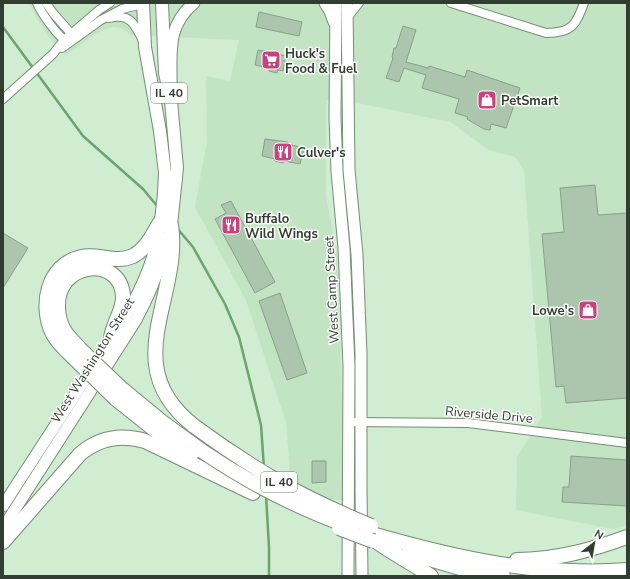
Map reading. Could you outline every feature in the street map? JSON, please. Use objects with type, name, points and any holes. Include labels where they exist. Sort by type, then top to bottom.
[{"type":"highway","name":"IL 40","points":[[76,353],[56,338],[48,319],[46,300],[49,286],[53,278],[66,264],[76,258],[86,256],[113,259],[127,258],[152,243],[152,237],[166,223],[173,244],[167,259],[168,284],[157,328],[155,344],[156,359],[161,382],[167,395],[176,407],[194,426],[239,458],[279,482],[321,504],[373,536],[453,555]]},
{"type":"highway","points":[[110,342],[123,302],[121,287],[109,273],[96,268],[86,269],[72,275],[65,281],[60,290],[57,303],[59,319],[62,327],[76,353],[119,394],[162,422],[203,461]]},
{"type":"highway","points":[[3,542],[80,454],[103,441],[122,437],[137,439],[203,461],[243,477],[276,496],[318,515],[373,536],[394,555],[416,566],[431,576]]},
{"type":"highway","name":"IL 40","points":[[203,461],[271,503],[373,536],[473,573]]},
{"type":"highway","points":[[453,555],[495,560],[543,559],[586,551],[627,537]]},
{"type":"highway","points":[[453,555],[531,568],[571,571],[627,570]]},
{"type":"highway","points":[[473,573],[487,576]]},
{"type":"highway","points":[[473,573],[503,576]]},
{"type":"main road","name":"IL 40","points":[[145,3],[145,47],[160,131],[165,173],[164,193],[166,223]]},
{"type":"main road","name":"IL 40","points":[[162,3],[165,73],[171,101],[177,151],[176,182],[166,223]]},
{"type":"main road","points":[[171,101],[172,36],[178,21],[194,3]]},
{"type":"main road","points":[[325,3],[336,29]]},
{"type":"main road","name":"West Camp Street","points":[[336,3],[337,171],[344,255],[348,354],[348,576]]},
{"type":"main road","name":"West Camp Street","points":[[347,3],[349,170],[357,255],[361,366],[362,576]]},
{"type":"main road","name":"West Washington Street","points":[[3,506],[110,342],[137,294],[152,260],[152,243]]},
{"type":"main road","name":"West Washington Street","points":[[3,528],[136,320],[167,259]]},
{"type":"street","points":[[37,3],[46,18],[70,39]]},
{"type":"street","points":[[46,3],[70,39]]},
{"type":"street","points":[[3,99],[70,39],[106,3]]},
{"type":"street","points":[[99,10],[110,3]]},
{"type":"street","points":[[70,39],[122,9],[145,3]]},
{"type":"street","points":[[347,18],[359,3]]},
{"type":"street","points":[[451,3],[546,33],[558,33],[568,30],[579,18],[584,3]]},
{"type":"street","points":[[101,20],[115,17],[130,19],[135,25],[145,47]]},
{"type":"street","name":"Riverside Drive","points":[[349,422],[468,423],[627,443]]},
{"type":"shaded area","points":[[28,3],[627,3],[627,525],[613,529],[516,510],[517,457],[542,417],[524,170],[515,157],[489,150],[450,122],[358,103],[326,100],[326,196],[337,253],[342,405],[342,500],[292,496],[286,422],[246,300],[195,207],[207,141],[206,76],[230,81],[239,40],[131,35],[122,28],[112,27],[96,33],[67,55],[49,38]]},
{"type":"building","points":[[259,12],[302,22],[299,36],[256,27]]},
{"type":"building","points":[[403,26],[416,30],[406,62],[428,68],[429,66],[465,77],[467,70],[520,88],[506,128],[491,124],[490,130],[484,129],[467,119],[468,117],[455,113],[459,99],[422,88],[426,75],[404,68],[399,82],[386,78],[393,58],[394,48],[396,48]]},
{"type":"building","name":"Huck's Food & Fuel","points":[[258,50],[286,56],[283,71],[278,70],[277,73],[269,71],[269,68],[255,65]]},
{"type":"building","name":"Culver's","points":[[265,139],[288,142],[287,144],[304,148],[300,164],[284,161],[283,163],[275,161],[275,159],[262,156]]},
{"type":"building","name":"Lowe's","points":[[595,185],[598,215],[627,213],[627,398],[566,403],[564,386],[556,387],[542,234],[564,232],[560,188]]},
{"type":"building","points":[[231,201],[275,282],[255,293],[215,219],[226,213],[221,205]]},
{"type":"building","points":[[3,233],[28,248],[3,288]]},
{"type":"building","points":[[280,293],[307,373],[287,380],[259,301]]},
{"type":"building","points":[[571,456],[627,460],[627,506],[562,502],[563,487],[569,487]]},
{"type":"building","points":[[312,461],[326,461],[326,482],[312,483]]},
{"type":"waterway","points":[[3,27],[83,136],[143,189],[158,207]]},
{"type":"waterway","points":[[176,227],[193,247],[225,304],[239,337],[261,425],[264,468]]},
{"type":"waterway","points":[[266,495],[269,576]]},
{"type":"place","name":"Huck's Food & Fuel","points":[[271,60]]},
{"type":"place","name":"PetSmart","points":[[487,100]]},
{"type":"place","name":"Culver's","points":[[283,152]]},
{"type":"place","name":"Buffalo Wild Wings","points":[[231,225]]},
{"type":"place","name":"Lowe's","points":[[588,310]]}]
